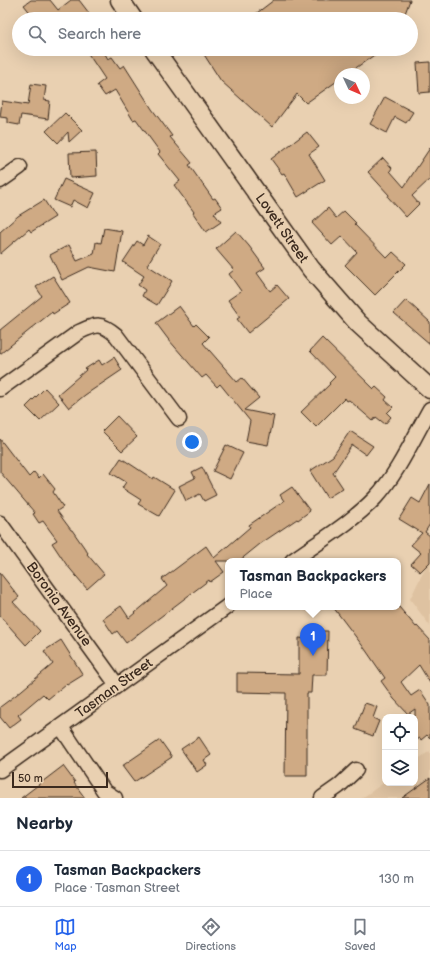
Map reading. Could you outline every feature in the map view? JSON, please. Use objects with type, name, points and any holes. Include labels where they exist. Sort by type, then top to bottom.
[{"type":"street","points":[[120,0],[128,12]]},
{"type":"street","name":"Lovett Street","points":[[159,56],[311,269],[358,324],[430,389]]},
{"type":"street","points":[[0,181],[20,167]]},
{"type":"street","points":[[0,389],[79,332],[93,325],[106,326],[116,335],[179,419]]},
{"type":"street","points":[[296,558],[352,518],[375,497],[392,475],[430,409]]},
{"type":"street","name":"Boronia Avenue","points":[[0,523],[117,685]]},
{"type":"street","name":"Tasman Street","points":[[0,770],[225,608]]},
{"type":"street","points":[[61,727],[104,791],[115,798]]},
{"type":"street","points":[[322,798],[339,786],[356,770]]},
{"type":"shaded area","points":[[430,558],[430,626],[410,599]]},
{"type":"shaded area","points":[[430,751],[430,798],[362,798],[382,784],[382,786],[418,786],[418,759]]},
{"type":"building","points":[[31,0],[50,0],[58,10],[71,0],[79,0],[88,12],[30,12],[24,5]]},
{"type":"building","points":[[274,0],[410,0],[406,12],[258,12]]},
{"type":"building","points":[[90,56],[106,56],[108,59],[112,57],[120,68],[124,65],[152,109],[172,136],[170,137],[192,163],[189,165],[213,199],[215,198],[222,208],[214,213],[221,222],[206,232],[193,213],[194,212],[174,185],[180,181],[158,154],[160,152],[136,119],[133,120],[115,90],[105,96],[97,85],[105,79]]},
{"type":"building","points":[[205,56],[373,56],[356,68],[334,68],[334,83],[306,103],[297,94],[272,127],[221,81]]},
{"type":"building","points":[[430,62],[430,92],[419,93],[417,63]]},
{"type":"building","points":[[31,84],[46,86],[44,100],[50,101],[48,119],[21,115],[19,125],[8,123],[8,118],[0,117],[2,101],[28,105]]},
{"type":"building","points":[[385,97],[413,112],[406,123],[395,117],[387,133],[370,124]]},
{"type":"building","points":[[65,113],[82,130],[69,142],[68,132],[58,143],[46,131]]},
{"type":"building","points":[[307,132],[319,147],[309,154],[325,180],[298,197],[284,173],[282,174],[271,159]]},
{"type":"building","points":[[430,148],[430,179],[412,196],[419,204],[406,217],[388,197],[389,195],[368,172],[383,158],[392,168],[390,171],[404,187]]},
{"type":"building","points":[[96,152],[97,176],[70,178],[69,153]]},
{"type":"building","points":[[64,179],[95,193],[88,208],[73,200],[70,207],[54,200]]},
{"type":"building","points":[[44,200],[55,217],[31,232],[29,229],[0,254],[0,232],[18,216]]},
{"type":"building","points":[[328,208],[336,218],[344,211],[356,223],[354,224],[387,258],[393,252],[406,264],[375,295],[345,265],[357,252],[342,236],[332,245],[312,223]]},
{"type":"building","points":[[104,228],[122,231],[115,272],[89,267],[62,280],[50,255],[69,245],[77,261],[94,254],[96,242],[101,243]]},
{"type":"building","points":[[236,231],[265,268],[257,273],[270,291],[277,285],[289,299],[248,333],[237,319],[240,317],[228,300],[241,291],[229,274],[234,270],[216,249]]},
{"type":"building","points":[[148,236],[160,244],[147,265],[172,281],[157,305],[142,296],[145,290],[138,285],[144,276],[123,262],[137,241],[143,245]]},
{"type":"building","points":[[53,276],[70,303],[53,314],[52,312],[0,354],[0,330],[42,296],[36,287]]},
{"type":"building","points":[[406,300],[430,322],[430,344],[394,313]]},
{"type":"building","points":[[179,306],[194,326],[196,324],[209,337],[203,343],[237,382],[242,378],[259,398],[244,410],[274,416],[268,445],[246,441],[250,421],[220,384],[217,387],[206,375],[202,378],[156,323]]},
{"type":"building","points":[[322,338],[374,389],[376,387],[387,397],[385,400],[393,407],[387,413],[391,417],[385,424],[376,417],[373,421],[345,398],[316,427],[301,412],[330,384],[329,383],[335,377],[310,351]]},
{"type":"building","points":[[114,357],[122,370],[85,395],[69,408],[58,394],[86,370],[85,369],[99,360],[102,365]]},
{"type":"building","points":[[45,388],[59,403],[40,421],[26,407]]},
{"type":"building","points":[[117,416],[137,437],[122,451],[102,431]]},
{"type":"building","points":[[350,431],[373,446],[366,455],[352,445],[333,473],[343,488],[327,498],[310,471],[333,456]]},
{"type":"building","points":[[0,439],[29,477],[34,472],[39,478],[43,474],[55,489],[53,492],[63,507],[57,511],[72,530],[88,553],[87,554],[104,574],[87,589],[66,564],[52,543],[57,540],[43,521],[39,523],[33,514],[35,513],[0,472]]},
{"type":"building","points":[[226,445],[243,453],[230,479],[213,471]]},
{"type":"building","points":[[121,458],[153,479],[154,477],[175,490],[159,516],[138,504],[141,500],[122,488],[126,482],[111,473]]},
{"type":"building","points":[[202,467],[216,495],[204,501],[200,494],[186,501],[179,486],[195,478],[192,472]]},
{"type":"building","points":[[430,484],[430,524],[425,532],[430,536],[430,562],[420,572],[411,564],[421,553],[411,545],[422,533],[399,519],[412,498],[420,503]]},
{"type":"building","points":[[292,487],[310,511],[260,544],[243,558],[225,558],[225,561],[216,561],[224,572],[210,582],[209,580],[126,643],[117,631],[113,634],[103,619],[121,606],[129,618],[167,586],[162,579],[206,546],[214,558],[250,527],[249,525],[284,501],[280,495]]},
{"type":"building","points":[[0,573],[19,597],[13,602],[40,631],[26,645],[0,616]]},
{"type":"building","points":[[401,609],[416,627],[417,626],[430,640],[430,683],[419,665],[401,682],[411,696],[420,690],[430,705],[430,738],[427,735],[421,740],[420,738],[418,739],[418,714],[415,714],[415,709],[408,714],[394,699],[381,681],[385,678],[335,610]]},
{"type":"building","points":[[308,631],[328,631],[327,675],[312,675],[311,693],[307,693],[307,776],[285,776],[286,693],[237,692],[237,673],[299,674],[299,638],[308,639]]},
{"type":"building","points":[[61,640],[83,675],[67,685],[66,684],[48,699],[43,694],[18,715],[21,719],[9,728],[0,717],[0,707],[53,664],[44,651]]},
{"type":"building","points":[[365,703],[377,707],[373,718],[379,721],[373,736],[355,729]]},
{"type":"building","points":[[199,737],[211,755],[204,760],[207,765],[197,772],[181,749]]},
{"type":"building","points":[[160,740],[172,757],[134,782],[122,766]]},
{"type":"building","points":[[63,766],[85,798],[21,798]]},
{"type":"building","points":[[430,778],[430,798],[402,798]]},
{"type":"place","name":"Tasman Backpackers","points":[[313,656]]}]
